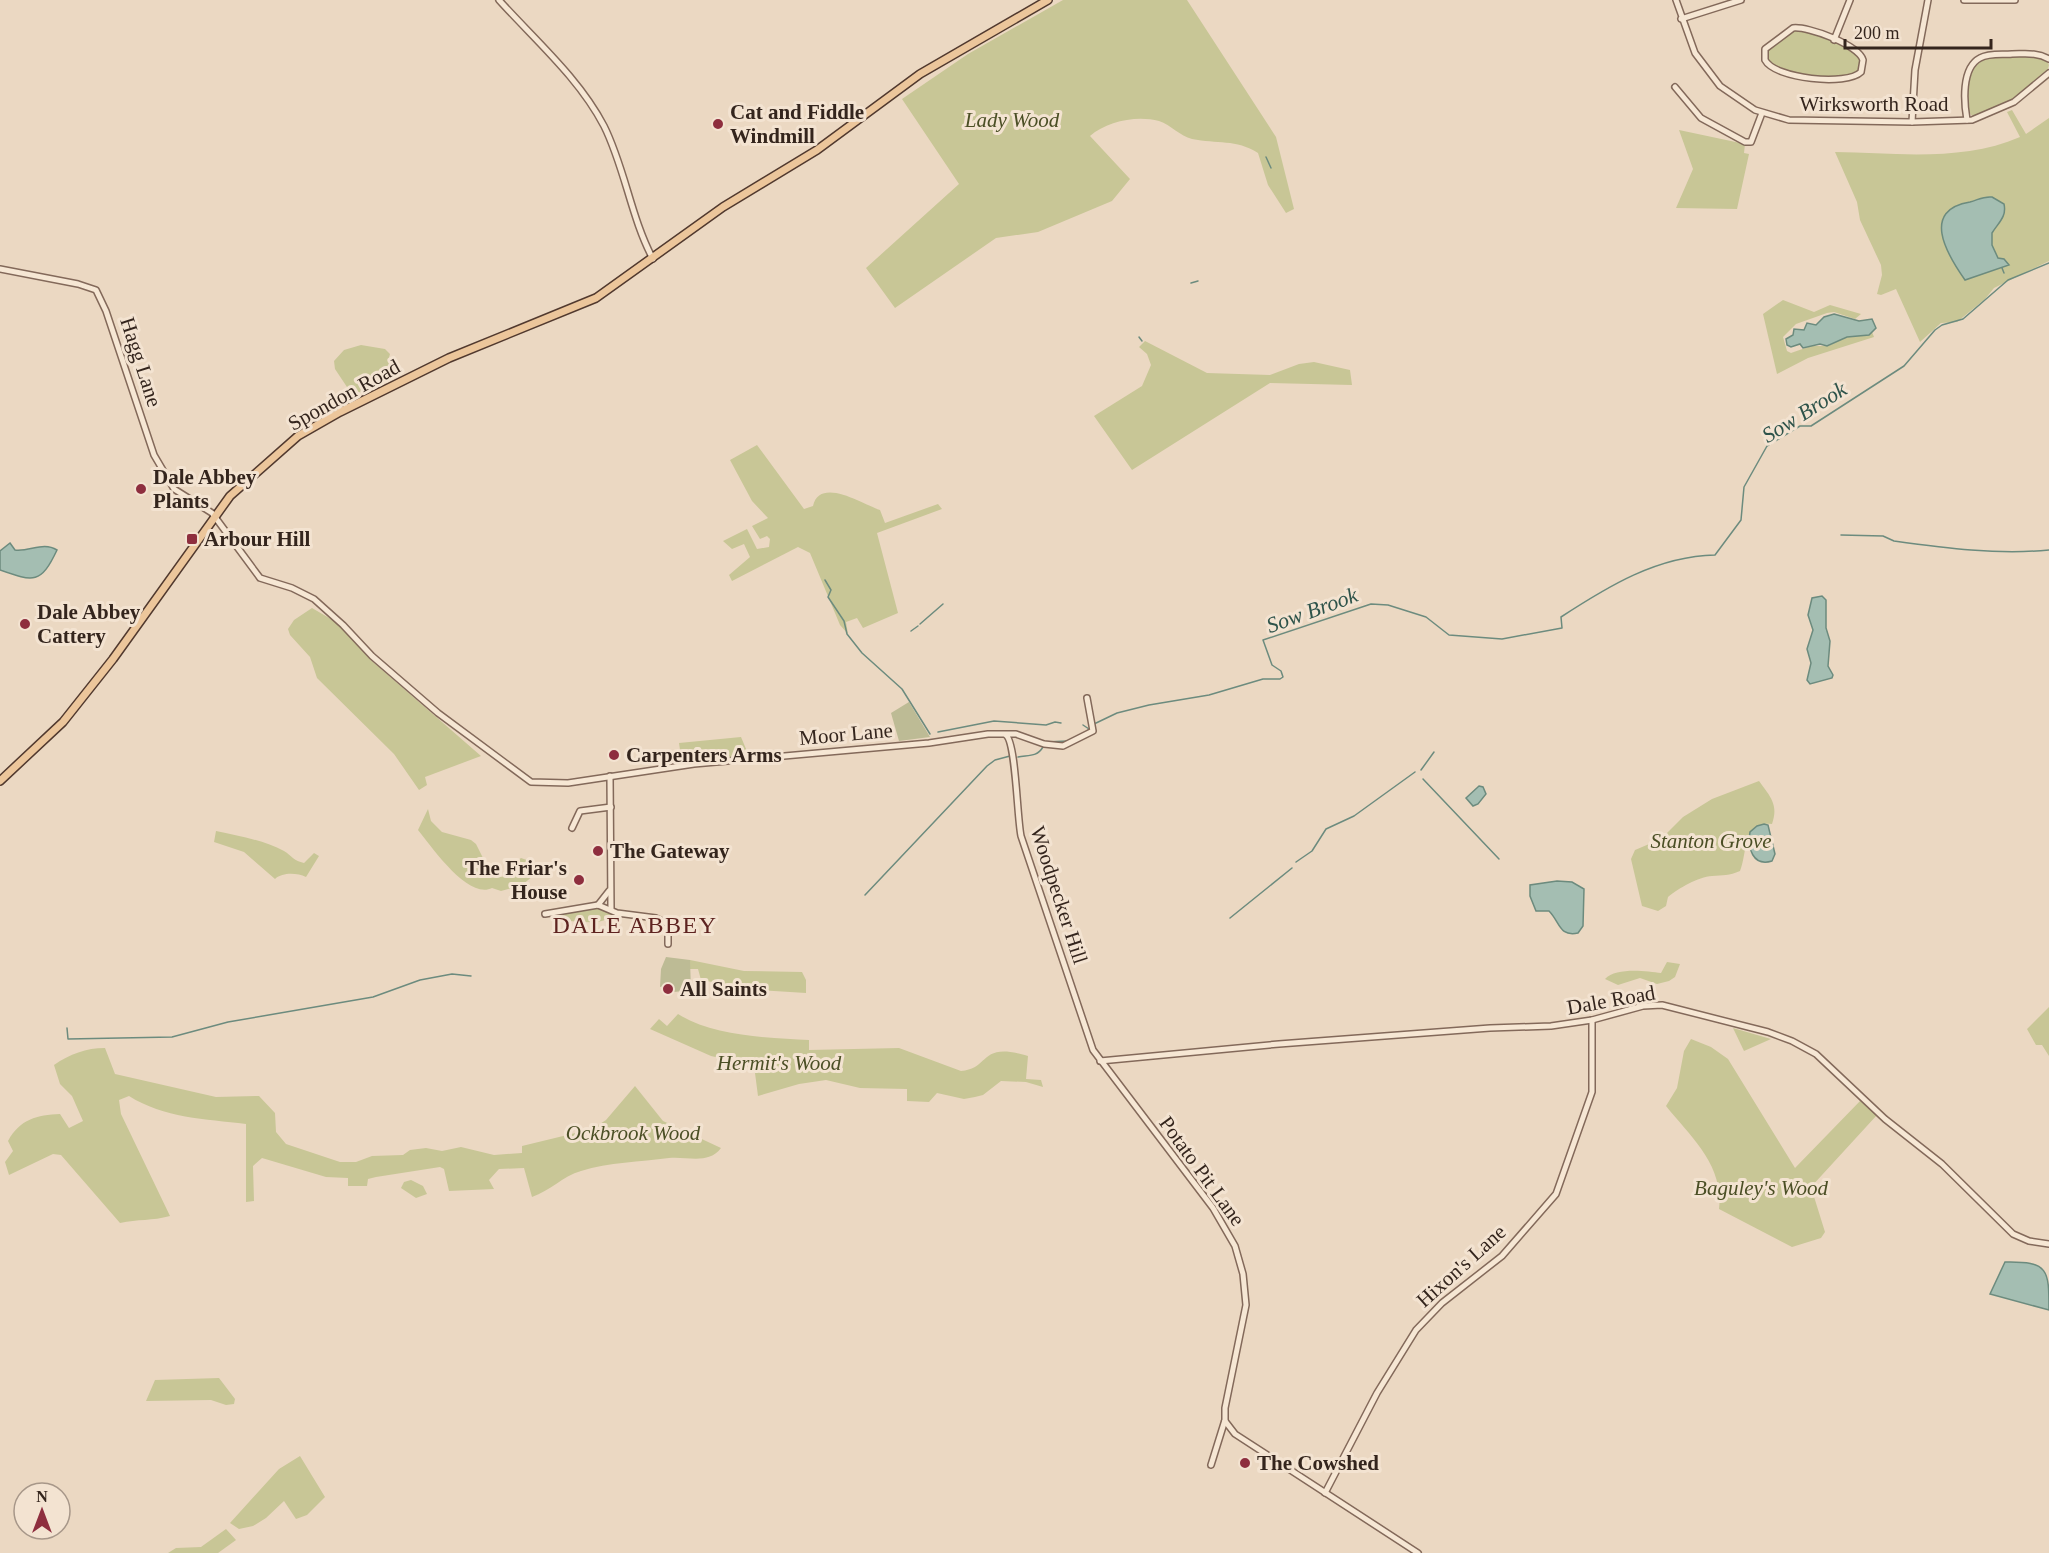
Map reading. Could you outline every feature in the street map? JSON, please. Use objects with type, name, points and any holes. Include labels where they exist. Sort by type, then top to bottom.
[{"type":"main road","name":"Spondon Road","points":[[0,781],[63,722],[113,659],[215,516],[246,480],[298,436],[449,358],[574,309],[604,292],[723,207],[817,150],[920,74],[1047,0]]},
{"type":"street","points":[[499,0],[553,57],[596,113],[617,157],[653,259]]},
{"type":"street","name":"Wirksworth Road","points":[[1676,0],[1695,53],[1710,75],[1733,97],[1762,113],[1804,122],[1966,120],[1994,113],[2014,102],[2049,73]]},
{"type":"street","points":[[1682,19],[1741,0]]},
{"type":"street","points":[[1834,40],[1850,0]]},
{"type":"street","points":[[1912,122],[1915,77],[1928,0]]},
{"type":"street","points":[[1964,0],[2014,0]]},
{"type":"street","points":[[1793,28],[1806,28],[1834,40],[1862,55],[1863,65],[1856,76],[1794,76],[1773,69],[1765,60],[1767,46],[1793,28]]},
{"type":"street","points":[[1966,120],[1969,71],[1975,62],[1990,56],[2031,53],[2049,59]]},
{"type":"street","points":[[1676,87],[1688,109],[1710,125],[1749,143],[1762,113]]},
{"type":"street","name":"Hagg Lane","points":[[0,269],[78,284],[96,291],[106,311],[158,465],[174,489],[215,516]]},
{"type":"street","name":"Moor Lane","points":[[215,516],[260,578],[292,588],[314,599],[343,625],[372,657],[438,713],[527,779],[545,784],[694,764],[929,743],[988,734],[1016,734],[1051,745],[1068,745],[1093,731],[1087,698]]},
{"type":"street","name":"Woodpecker Hill","points":[[1006,735],[1012,744],[1016,809],[1021,836],[1090,1043],[1100,1061]]},
{"type":"street","points":[[610,776],[609,891],[611,909]]},
{"type":"street","points":[[572,828],[580,812],[610,807]]},
{"type":"street","points":[[598,905],[609,891]]},
{"type":"street","points":[[545,914],[598,905],[617,913],[652,917],[666,922],[668,944]]},
{"type":"street","name":"Dale Road","points":[[1100,1061],[1279,1044],[1490,1028],[1551,1026],[1592,1020],[1643,1006],[1662,1005],[1730,1021],[1792,1041],[1835,1069],[1885,1119],[1942,1164],[2013,1234],[2029,1241],[2049,1244]]},
{"type":"street","name":"Hixon's Lane","points":[[1325,1493],[1377,1393],[1416,1330],[1442,1303],[1502,1256],[1556,1194],[1592,1092],[1592,1020]]},
{"type":"street","name":"Potato Pit Lane","points":[[1100,1061],[1213,1209],[1236,1246],[1243,1274],[1246,1305],[1225,1408],[1225,1420],[1211,1465]]},
{"type":"street","points":[[1225,1420],[1231,1431],[1418,1553]]},
{"type":"street","points":[[1220,1437],[1231,1431]]},
{"type":"green space","name":"Lady Wood","points":[[1063,0],[1187,0],[1276,137],[1294,209],[1286,213],[1268,185],[1258,153],[1250,149],[1234,144],[1192,139],[1168,125],[1150,119],[1132,119],[1114,123],[1090,136],[1130,179],[1112,201],[1038,232],[996,238],[895,308],[866,268],[959,184],[902,99],[968,54]]},
{"type":"green space","points":[[1793,29],[1831,39],[1848,48],[1861,61],[1858,72],[1847,76],[1824,78],[1788,71],[1767,62],[1769,47]]},
{"type":"green space","points":[[2032,55],[2046,60],[2049,65],[2038,83],[2006,103],[1974,116],[1971,115],[1968,90],[1971,75],[1976,66],[1991,57]]},
{"type":"green space","points":[[2012,110],[2026,134],[2049,118],[2049,261],[1994,288],[1985,299],[1957,322],[1941,323],[1920,342],[1896,289],[1881,295],[1877,294],[1882,275],[1881,265],[1860,220],[1857,202],[1835,152],[1929,154],[1976,150],[1998,145],[2020,137],[2007,112]]},
{"type":"green space","points":[[1679,130],[1745,144],[1744,153],[1749,154],[1737,209],[1676,208],[1693,169]]},
{"type":"green space","points":[[1783,300],[1814,312],[1830,305],[1861,314],[1855,319],[1834,312],[1827,313],[1796,324],[1783,337],[1787,351],[1791,353],[1811,346],[1828,346],[1847,337],[1872,332],[1874,337],[1808,358],[1777,374],[1763,314]]},
{"type":"green space","points":[[1145,341],[1207,373],[1270,375],[1299,364],[1314,362],[1350,370],[1352,385],[1270,383],[1132,470],[1094,416],[1142,386],[1151,365],[1147,354],[1139,347]]},
{"type":"green space","points":[[361,345],[385,349],[390,354],[388,361],[393,376],[353,396],[335,369],[334,361],[344,350]]},
{"type":"green space","points":[[757,445],[804,509],[813,506],[817,497],[824,493],[833,493],[880,510],[885,523],[938,504],[942,509],[877,533],[898,613],[863,628],[857,618],[846,622],[848,634],[840,625],[810,553],[798,547],[732,581],[729,575],[750,557],[744,544],[732,549],[723,541],[747,529],[757,549],[769,547],[770,539],[767,536],[760,539],[752,526],[768,518],[752,501],[730,460]]},
{"type":"green space","points":[[312,608],[336,622],[373,662],[481,756],[425,777],[427,785],[419,790],[394,754],[317,678],[310,657],[290,635],[288,629],[294,620]]},
{"type":"green space","points":[[741,737],[749,756],[688,763],[687,749],[680,750],[679,743]]},
{"type":"green space","name":"Stanton Grove","points":[[1759,781],[1772,801],[1774,817],[1772,824],[1762,824],[1751,832],[1740,871],[1729,875],[1701,878],[1668,897],[1666,906],[1658,911],[1642,906],[1631,859],[1635,850],[1661,839],[1683,817],[1712,799]]},
{"type":"green space","points":[[428,809],[431,821],[442,832],[471,840],[476,844],[491,874],[502,877],[514,869],[513,864],[521,858],[538,864],[533,876],[517,889],[515,887],[501,891],[492,888],[483,890],[472,886],[451,870],[418,830]]},
{"type":"green space","points":[[216,831],[268,844],[304,863],[314,853],[319,856],[306,877],[290,874],[275,879],[244,852],[214,842]]},
{"type":"green space","points":[[597,907],[614,915],[596,922],[563,921],[561,914]]},
{"type":"green space","points":[[690,960],[744,971],[802,972],[806,980],[806,993],[758,990],[701,980],[698,969],[690,969]]},
{"type":"green space","points":[[1667,962],[1680,964],[1675,977],[1669,981],[1657,984],[1640,978],[1618,985],[1605,979],[1624,971],[1661,973]]},
{"type":"green space","points":[[2049,1007],[2049,1056],[2042,1045],[2036,1045],[2027,1029]]},
{"type":"green space","name":"Hermit's Wood","points":[[678,1014],[707,1027],[724,1031],[758,1037],[809,1040],[809,1050],[899,1048],[961,1071],[977,1066],[993,1054],[1012,1052],[1028,1056],[1026,1079],[1041,1080],[1043,1087],[1026,1082],[1001,1081],[983,1095],[964,1099],[937,1093],[929,1102],[907,1101],[907,1089],[860,1088],[826,1080],[799,1084],[758,1096],[755,1073],[752,1069],[737,1062],[711,1056],[650,1029],[659,1019],[667,1026]]},
{"type":"green space","points":[[1733,1028],[1771,1039],[1744,1051]]},
{"type":"green space","name":"Baguley's Wood","points":[[1691,1039],[1711,1047],[1728,1059],[1795,1168],[1861,1100],[1877,1115],[1811,1187],[1825,1232],[1821,1238],[1792,1247],[1719,1209],[1719,1193],[1711,1165],[1695,1141],[1666,1106],[1677,1088],[1684,1051]]},
{"type":"green space","name":"Ockbrook Wood","points":[[105,1048],[115,1074],[216,1097],[259,1096],[275,1113],[276,1132],[286,1144],[340,1162],[356,1162],[372,1156],[403,1155],[410,1150],[426,1148],[442,1151],[461,1147],[494,1155],[522,1153],[522,1146],[592,1129],[606,1120],[635,1086],[663,1121],[721,1148],[704,1158],[669,1158],[592,1168],[574,1173],[532,1197],[524,1168],[499,1169],[489,1180],[494,1189],[449,1191],[444,1169],[440,1167],[368,1179],[367,1186],[348,1186],[348,1178],[326,1177],[262,1158],[253,1166],[254,1201],[246,1202],[246,1124],[171,1113],[156,1109],[129,1096],[119,1100],[121,1114],[170,1216],[120,1223],[61,1155],[53,1154],[9,1175],[5,1162],[13,1151],[8,1141],[24,1123],[37,1117],[60,1114],[69,1128],[83,1121],[72,1096],[60,1084],[54,1065],[78,1052]]},
{"type":"green space","points":[[411,1180],[423,1186],[427,1194],[416,1198],[401,1188],[404,1182]]},
{"type":"green space","points":[[219,1378],[235,1399],[234,1404],[226,1405],[211,1400],[146,1401],[155,1380]]},
{"type":"green space","points":[[300,1456],[325,1497],[307,1515],[296,1519],[284,1501],[266,1518],[253,1526],[239,1529],[230,1523],[279,1469]]},
{"type":"green space","points":[[226,1529],[236,1540],[218,1553],[168,1553],[176,1548],[201,1547]]},
{"type":"shaded area","points":[[1992,197],[2004,204],[2005,209],[1992,233],[1992,245],[1998,258],[2004,259],[2009,265],[1965,280],[1945,246],[1942,223],[1946,214],[1955,207]]},
{"type":"shaded area","points":[[1834,314],[1859,321],[1872,319],[1876,328],[1869,335],[1847,337],[1827,346],[1820,344],[1803,348],[1800,344],[1791,347],[1787,345],[1786,339],[1793,335],[1794,329],[1804,330],[1807,323],[1816,325],[1824,317]]},
{"type":"shaded area","points":[[10,543],[15,550],[47,546],[57,550],[41,574],[29,578],[21,577],[0,570],[0,551]]},
{"type":"shaded area","points":[[1822,596],[1826,600],[1826,628],[1830,641],[1828,666],[1833,675],[1832,678],[1810,684],[1807,680],[1811,663],[1807,649],[1813,630],[1808,615],[1812,598]]},
{"type":"shaded area","points":[[909,702],[930,737],[899,741],[891,713]]},
{"type":"shaded area","points":[[1479,786],[1483,787],[1486,794],[1478,804],[1473,806],[1466,798]]},
{"type":"shaded area","points":[[1764,824],[1768,825],[1775,854],[1772,861],[1765,862],[1756,859],[1750,844],[1750,832]]},
{"type":"shaded area","points":[[1557,881],[1572,882],[1584,889],[1583,926],[1578,933],[1563,931],[1549,911],[1536,911],[1530,896],[1530,885]]},
{"type":"shaded area","points":[[666,957],[690,960],[691,990],[666,993],[665,986],[660,987],[661,969]]},
{"type":"shaded area","points":[[2005,1262],[2030,1263],[2044,1271],[2047,1277],[2049,1310],[1990,1294]]},
{"type":"waterway","points":[[1266,157],[1271,168]]},
{"type":"waterway","name":"Sow Brook","points":[[1094,724],[1117,713],[1149,705],[1209,695],[1263,679],[1280,679],[1283,677],[1281,671],[1272,665],[1263,640],[1371,604],[1388,605],[1426,617],[1449,635],[1502,639],[1562,628],[1561,617],[1615,584],[1673,561],[1715,555],[1741,520],[1744,487],[1767,446],[1800,426],[1811,426],[1904,366],[1935,330],[1942,325],[1963,319],[2008,280],[2049,263]]},
{"type":"waterway","points":[[2002,268],[2004,273]]},
{"type":"waterway","points":[[1191,283],[1198,281]]},
{"type":"waterway","points":[[1139,337],[1142,341]]},
{"type":"waterway","points":[[1841,535],[1883,536],[1894,541],[1971,550],[2010,552],[2049,550]]},
{"type":"waterway","points":[[825,580],[831,590],[828,597],[844,621],[847,634],[862,653],[902,689],[930,734]]},
{"type":"waterway","points":[[920,624],[943,604]]},
{"type":"waterway","points":[[911,631],[918,626]]},
{"type":"waterway","points":[[938,732],[994,721],[1046,725],[1061,723]]},
{"type":"waterway","name":"Sow Brook","points":[[1083,725],[1089,729],[1086,732]]},
{"type":"waterway","name":"Sow Brook","points":[[1045,742],[1068,741]]},
{"type":"waterway","name":"Sow Brook","points":[[1018,757],[1035,754],[1043,747]]},
{"type":"waterway","points":[[1421,770],[1434,752]]},
{"type":"waterway","name":"Sow Brook","points":[[865,895],[987,766],[995,760],[1010,756]]},
{"type":"waterway","points":[[1296,862],[1312,851],[1326,829],[1354,816],[1415,772]]},
{"type":"waterway","points":[[1423,779],[1499,859]]},
{"type":"waterway","points":[[1230,918],[1292,868]]},
{"type":"waterway","points":[[67,1028],[68,1039],[172,1037],[228,1022],[373,997],[420,980],[452,974],[471,976]]},
{"type":"place","name":"Cat and Fiddle Windmill","points":[[718,124]]},
{"type":"place","name":"Dale Abbey Plants","points":[[141,489]]},
{"type":"place","name":"Arbour Hill","points":[[192,539]]},
{"type":"place","name":"Dale Abbey Cattery","points":[[25,624]]},
{"type":"place","name":"Carpenters Arms","points":[[614,755]]},
{"type":"place","name":"The Gateway","points":[[598,851]]},
{"type":"place","name":"The Friar's House","points":[[579,880]]},
{"type":"place","name":"All Saints","points":[[668,989]]},
{"type":"place","name":"The Cowshed","points":[[1245,1463]]},
{"type":"district","name":"DALE ABBEY","points":[[635,925]]}]
